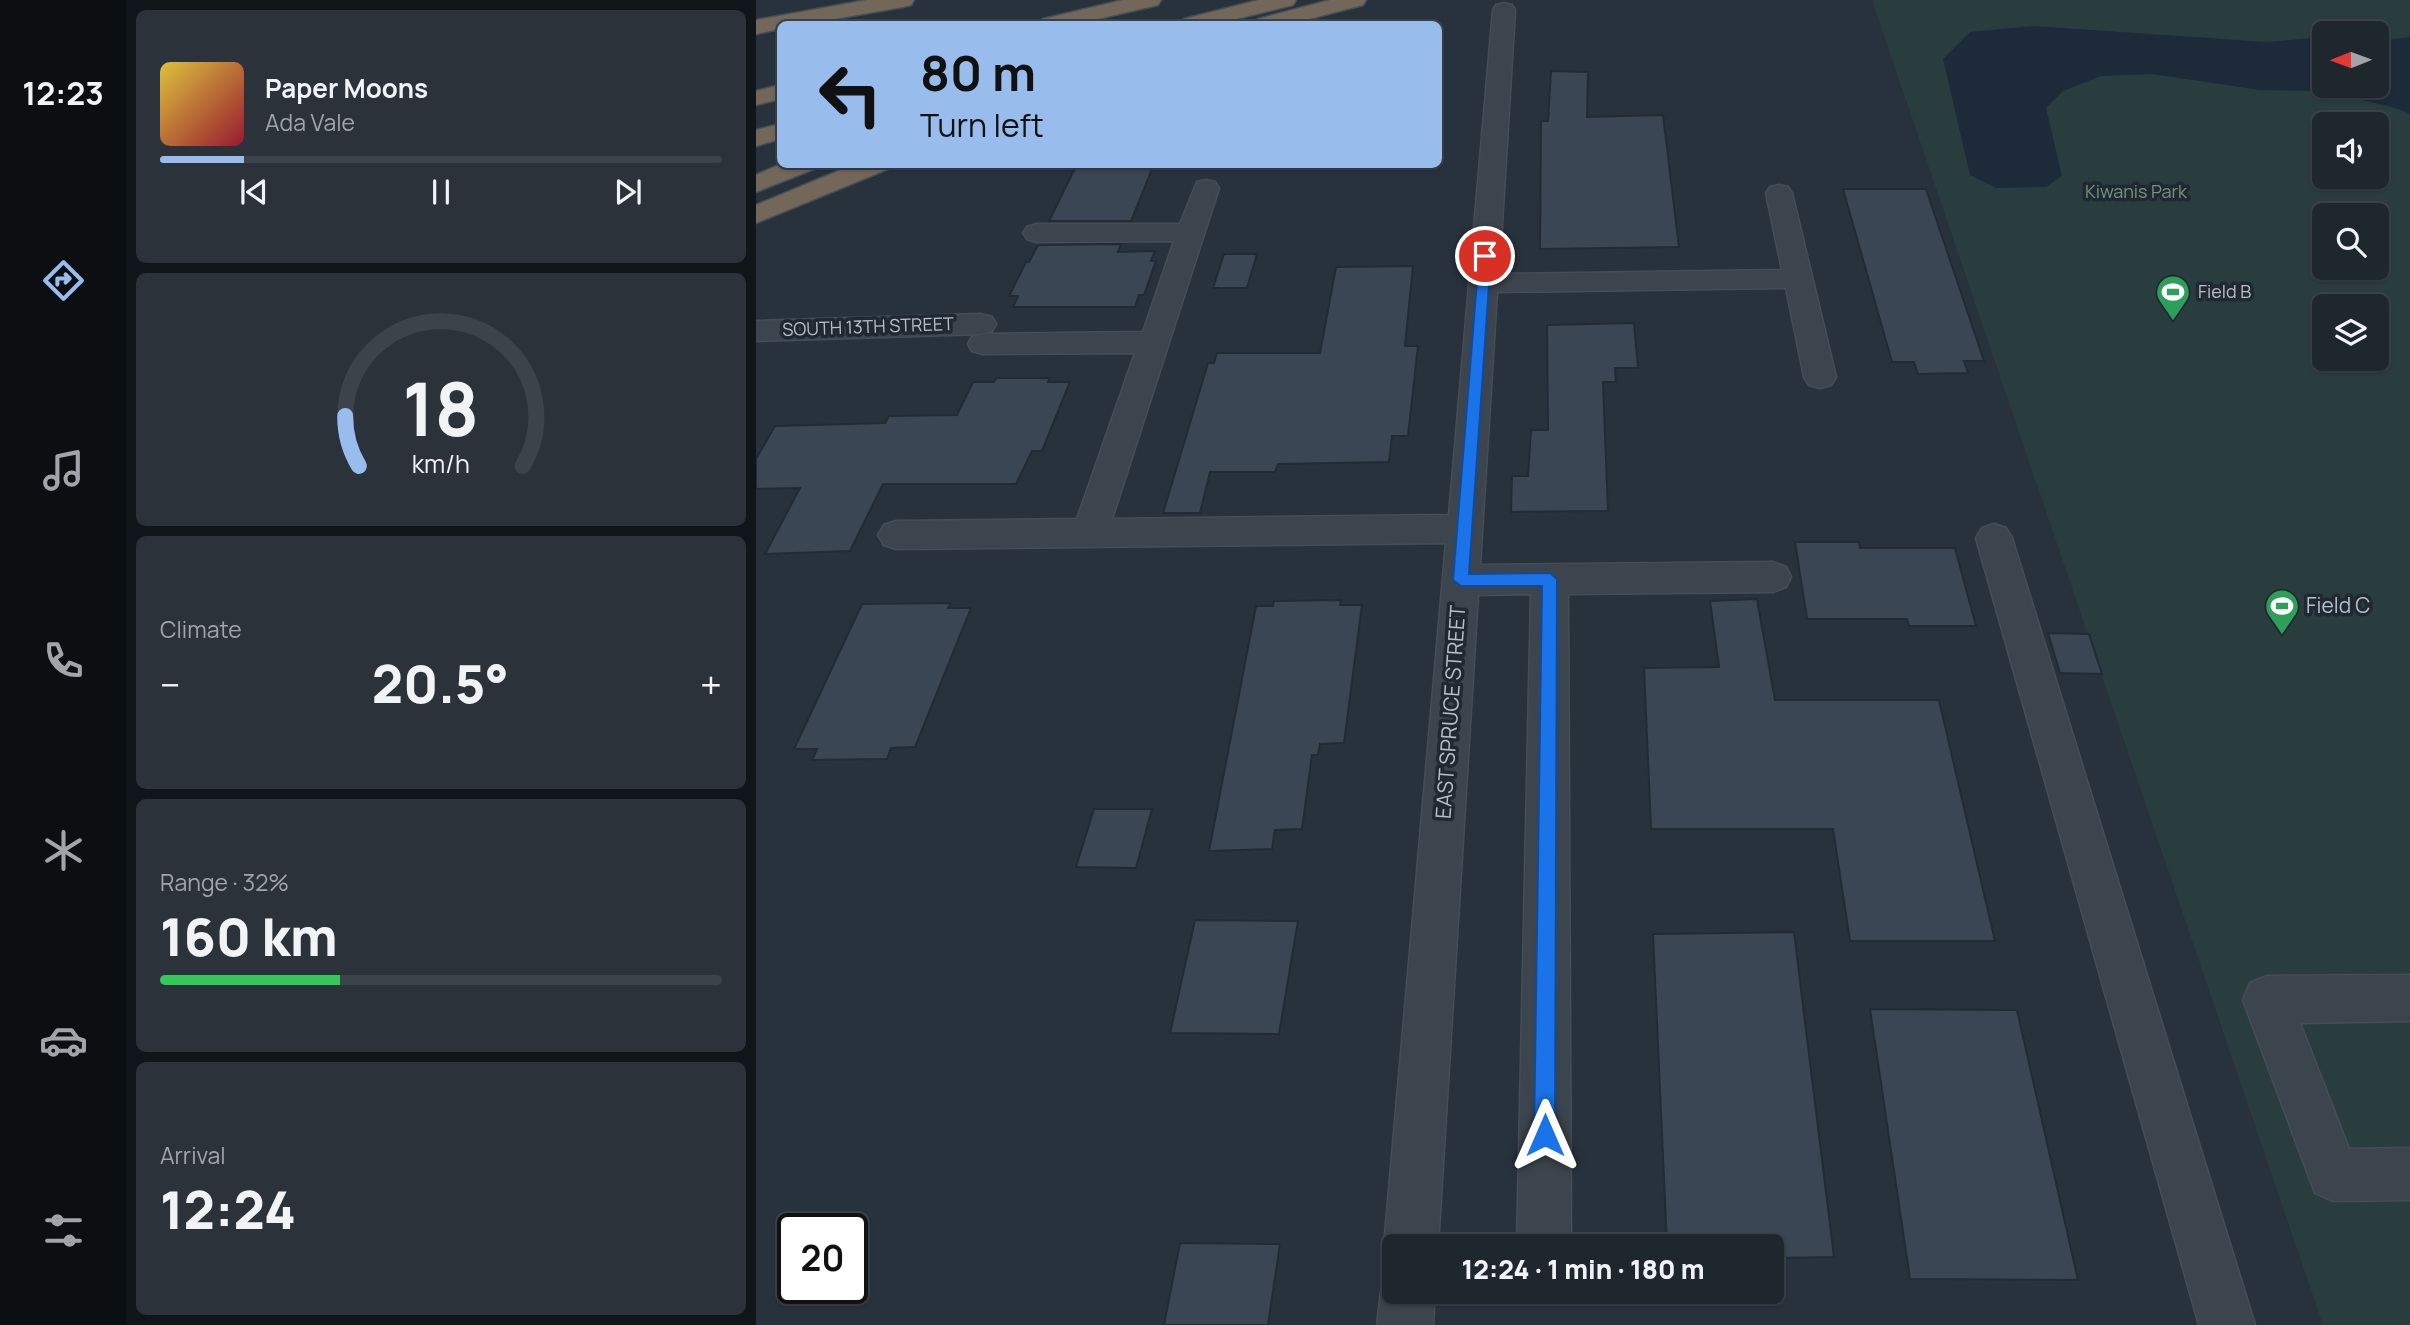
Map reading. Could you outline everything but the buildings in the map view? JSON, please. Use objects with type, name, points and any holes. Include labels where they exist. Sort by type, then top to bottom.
[{"type":"highway","points":[[789,21],[903,0]]},
{"type":"highway","points":[[1063,21],[1150,0]]},
{"type":"highway","points":[[1204,21],[1285,0]]},
{"type":"highway","points":[[1281,21],[1355,0]]},
{"type":"highway","points":[[756,27],[777,23]]},
{"type":"highway","points":[[756,98],[777,93]]},
{"type":"highway","points":[[756,138],[777,133]]},
{"type":"highway","points":[[756,184],[796,168]]},
{"type":"highway","points":[[756,215],[869,168]]},
{"type":"street","name":"EAST SPRUCE STREET","points":[[1412,1234],[1504,10]]},
{"type":"street","points":[[1090,533],[1206,188]]},
{"type":"street","points":[[1779,193],[1820,377]]},
{"type":"street","points":[[1037,233],[1191,232]]},
{"type":"street","points":[[1483,283],[1798,279]]},
{"type":"street","name":"SOUTH 13TH STREET","points":[[756,331],[982,334],[1154,342]]},
{"type":"street","points":[[896,535],[1465,529]]},
{"type":"street","points":[[1994,538],[2227,1325]]},
{"type":"street","points":[[1461,580],[1773,578]]},
{"type":"street","points":[[1544,1234],[1550,579]]},
{"type":"street","points":[[2410,998],[2267,1000],[2333,1175],[2410,1174]]},
{"type":"street","points":[[1405,1325],[1407,1304]]},
{"type":"green space","name":"Kiwanis Park","points":[[1872,0],[2410,0],[2410,1325],[2323,1325]]},
{"type":"water","points":[[2033,26],[2267,42],[2312,38],[2312,91],[2260,90],[2152,74],[2101,76],[2063,91],[2046,108],[2062,176],[2046,187],[1996,188],[1970,175],[1943,59],[1970,32]]},
{"type":"water","points":[[2410,37],[2410,114],[2355,98],[2389,98],[2389,40]]},
{"type":"place","name":"Field B","points":[[2173,322]]},
{"type":"place","name":"Field C","points":[[2282,636]]},
{"type":"route","points":[[1485,256],[1461,580],[1550,579],[1545,1135]]}]
